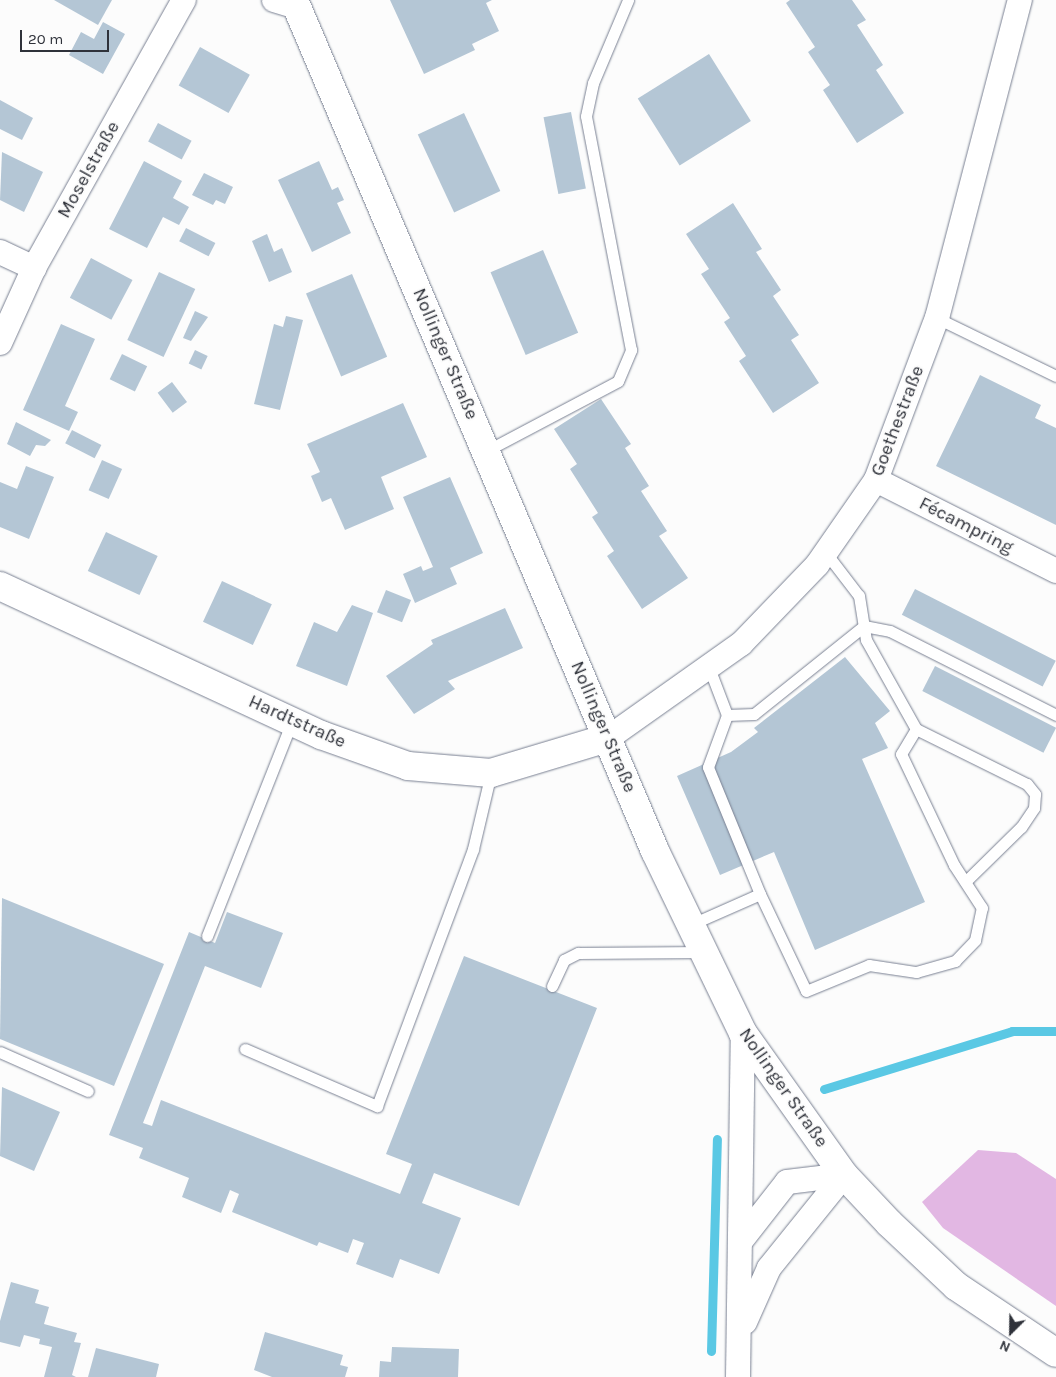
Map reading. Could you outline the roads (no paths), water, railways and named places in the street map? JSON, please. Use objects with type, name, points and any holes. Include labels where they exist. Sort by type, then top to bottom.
[{"type":"main road","name":"Nollinger Straße","points":[[288,2],[486,451],[655,852],[706,952],[743,1033],[844,1175],[956,1286],[1056,1354]]},
{"type":"main road","name":"Hardtstraße","points":[[0,586],[292,721],[408,766],[491,773],[608,738]]},
{"type":"street","name":"Moselstraße","points":[[0,343],[34,268],[184,0]]},
{"type":"street","name":"Goethestraße","points":[[608,738],[708,665],[741,644],[826,553],[876,480],[937,318],[1020,0]]},
{"type":"street","points":[[0,252],[34,268]]},
{"type":"street","name":"Fécampring","points":[[876,480],[1056,571]]},
{"type":"street","points":[[738,1377],[742,1328],[740,1242],[743,1033]]},
{"type":"street","points":[[740,1242],[787,1182],[844,1175]]},
{"type":"street","points":[[742,1328],[769,1268],[844,1175]]},
{"type":"lane","points":[[486,451],[618,382],[631,350],[586,116],[593,84],[628,0]]},
{"type":"lane","points":[[937,318],[1056,376]]},
{"type":"lane","points":[[826,553],[859,596],[866,640],[916,729],[1027,784],[1035,794],[1034,808],[1021,827],[965,882]]},
{"type":"lane","points":[[727,715],[754,714],[864,626]]},
{"type":"lane","points":[[864,626],[890,632],[1056,715]]},
{"type":"lane","points":[[708,665],[727,715],[708,768],[760,894],[806,991],[870,965],[916,972],[936,970],[967,953],[975,940],[982,908],[965,882],[901,754],[916,729]]},
{"type":"lane","points":[[207,936],[292,721]]},
{"type":"lane","points":[[244,1049],[377,1106],[473,849],[491,773]]},
{"type":"lane","points":[[692,924],[760,894]]},
{"type":"lane","points":[[552,986],[564,960],[578,953],[706,952]]},
{"type":"lane","points":[[0,1052],[88,1091]]},
{"type":"waterway","points":[[824,1089],[1012,1031],[1056,1031]]},
{"type":"waterway","points":[[711,1351],[717,1139]]}]
